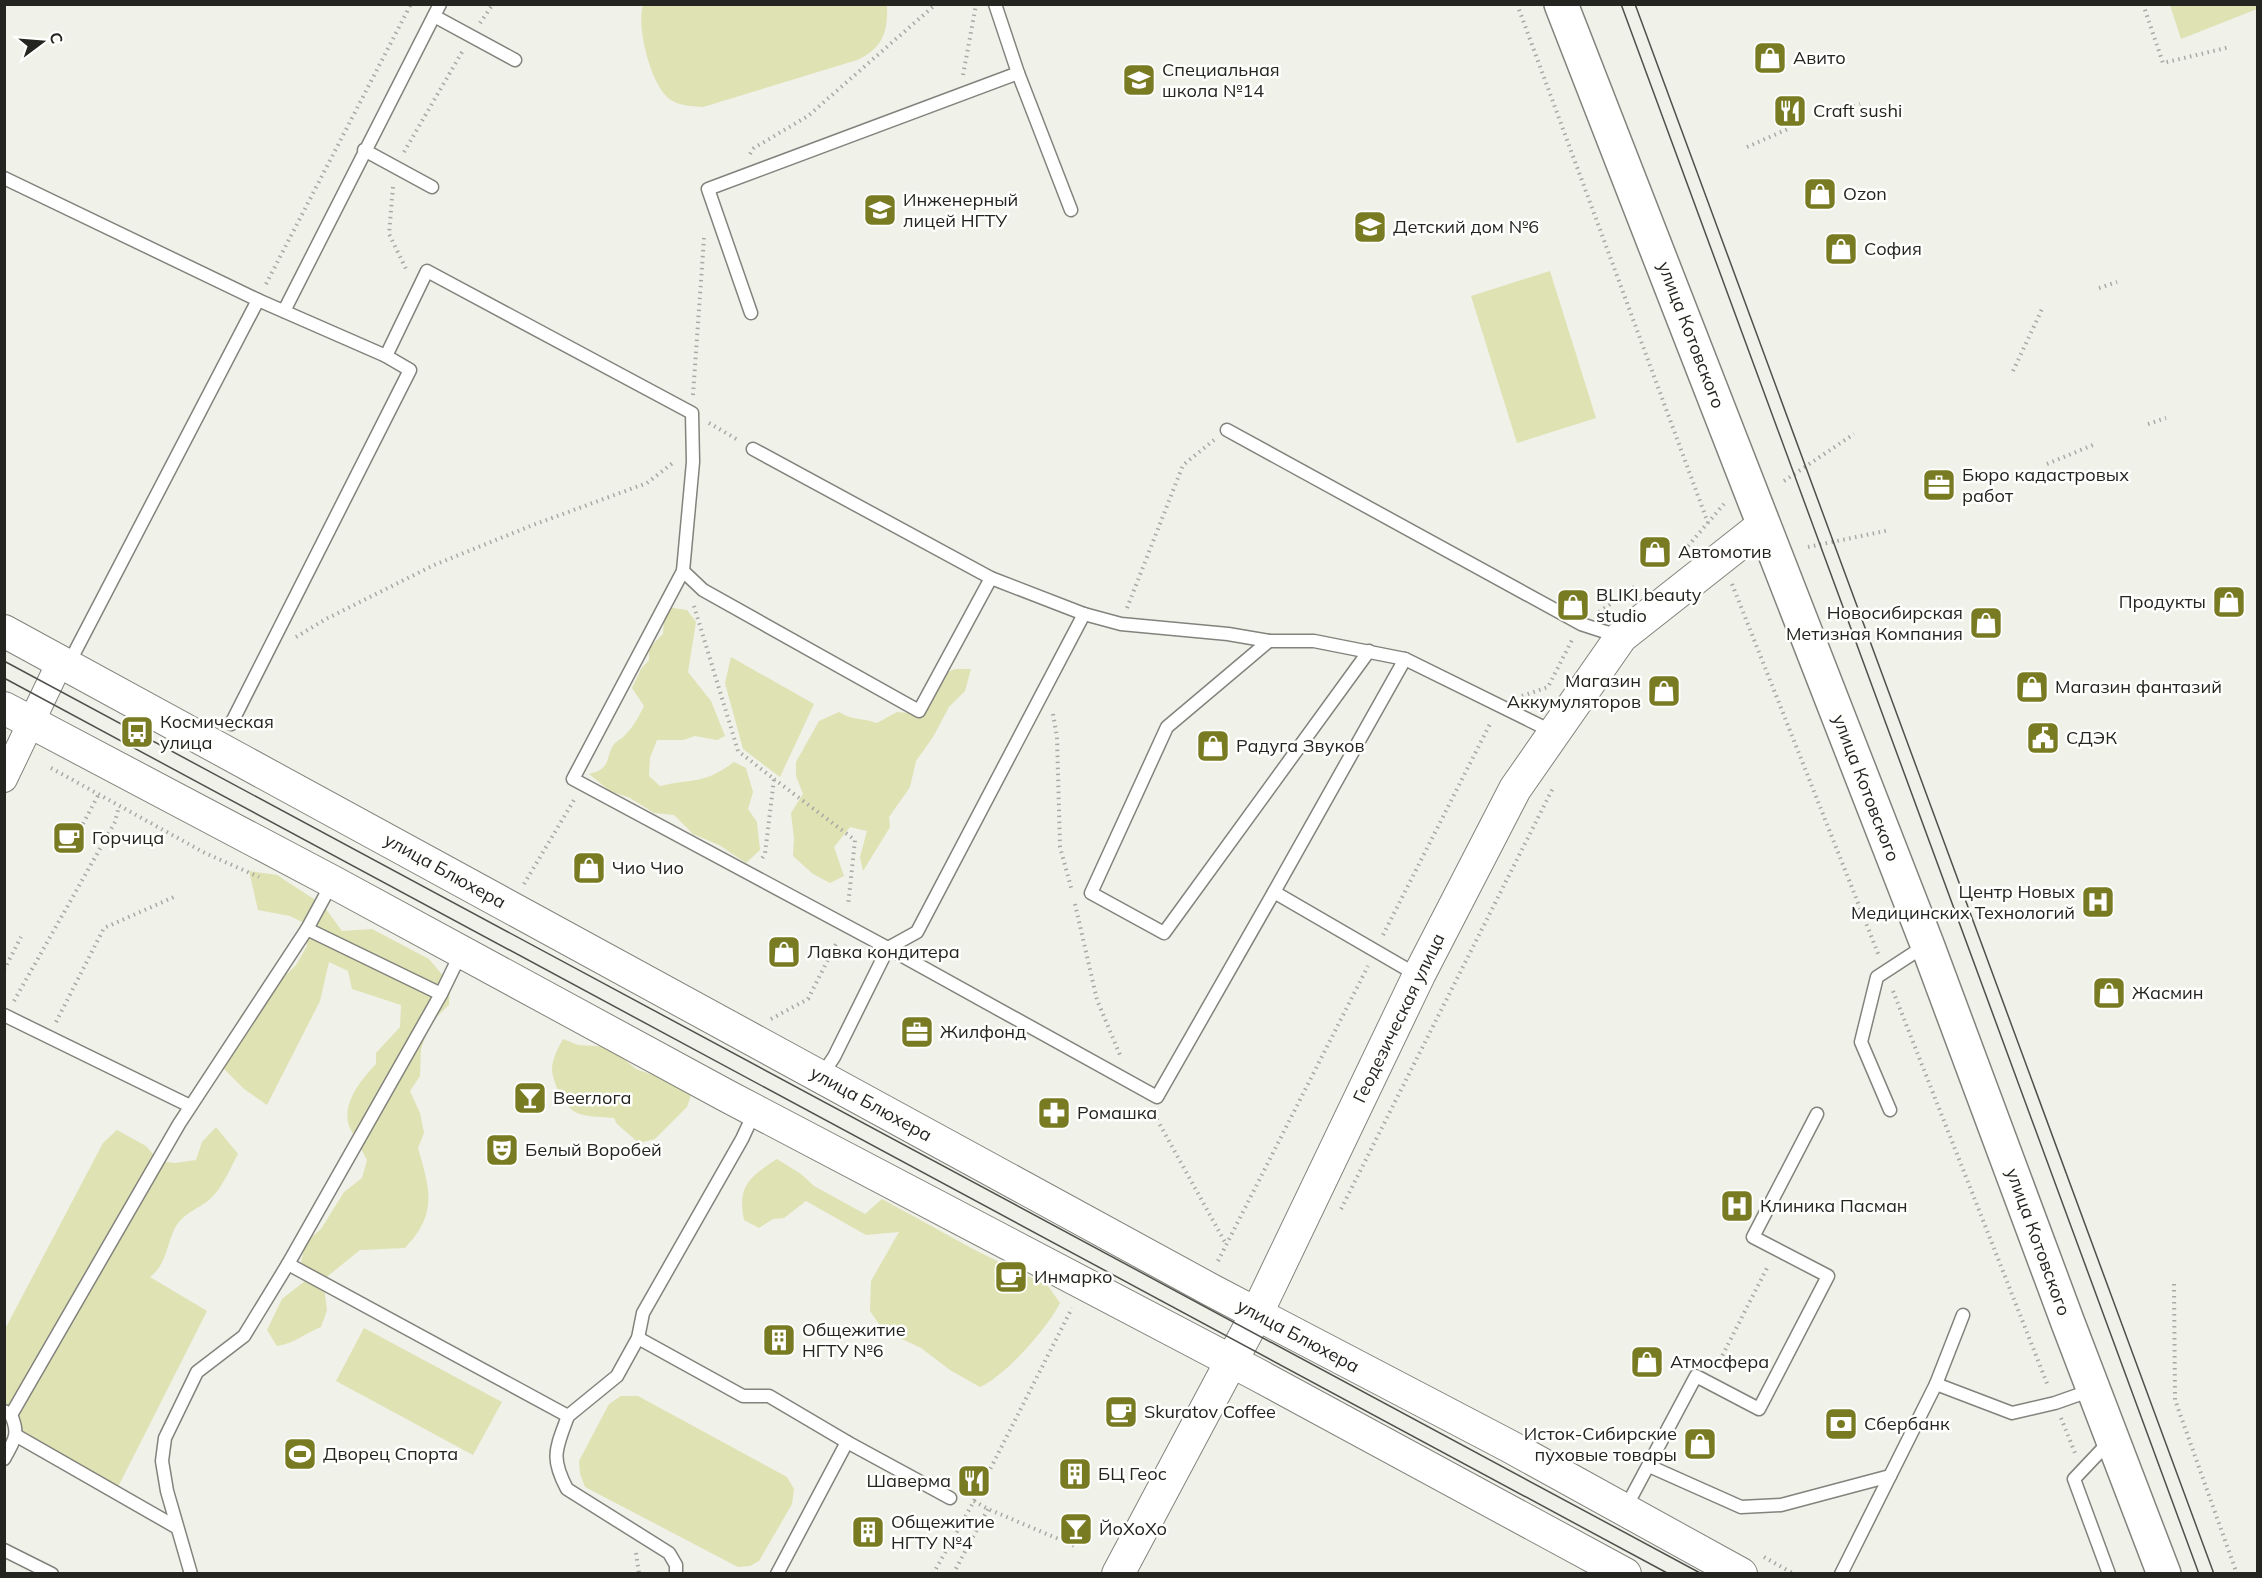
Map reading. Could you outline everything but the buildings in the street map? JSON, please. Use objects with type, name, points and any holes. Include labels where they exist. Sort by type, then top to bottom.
[{"type":"main road","name":"улица Котовского","points":[[1561,4],[1928,944],[2164,1574]]},
{"type":"street","name":"Геодезическая улица","points":[[1118,1574],[1256,1315],[1419,975],[1515,789],[1621,637],[1763,525]]},
{"type":"street","name":"улица Блюхера","points":[[4,631],[1256,1315],[1509,1446],[1741,1574]]},
{"type":"street","points":[[4,779],[64,664]]},
{"type":"street","points":[[4,708],[333,882],[755,1110],[1232,1361],[1624,1574]]},
{"type":"lane","points":[[284,311],[440,4]]},
{"type":"lane","points":[[995,4],[1018,73],[1071,210]]},
{"type":"lane","points":[[434,16],[515,60]]},
{"type":"lane","points":[[751,313],[708,189],[1018,73]]},
{"type":"lane","points":[[364,150],[432,187]]},
{"type":"lane","points":[[4,178],[410,370],[231,724]]},
{"type":"lane","points":[[386,357],[427,271],[692,413],[693,462],[683,571],[573,778],[888,948],[1157,1097],[1405,659]]},
{"type":"lane","points":[[64,664],[258,300]]},
{"type":"lane","points":[[1227,430],[1581,624],[1621,637]]},
{"type":"lane","points":[[753,449],[991,578],[1084,614],[1121,624],[1228,634],[1269,641],[1314,641],[1405,659],[1553,732]]},
{"type":"lane","points":[[683,571],[704,590],[920,711],[991,578]]},
{"type":"lane","points":[[820,1076],[834,1057],[888,948],[917,932],[1084,614]]},
{"type":"lane","points":[[1269,641],[1167,727],[1091,893],[1164,933],[1369,651]]},
{"type":"lane","points":[[4,1459],[17,1436],[15,1425],[8,1413],[190,1106],[307,929],[333,882]]},
{"type":"lane","points":[[1274,892],[1419,975]]},
{"type":"lane","points":[[307,929],[441,994]]},
{"type":"lane","points":[[1890,1110],[1861,1042],[1877,977],[1928,944]]},
{"type":"lane","points":[[191,1574],[167,1491],[162,1461],[165,1438],[197,1372],[207,1362],[244,1336],[288,1264],[441,994],[462,952]]},
{"type":"lane","points":[[5,1015],[190,1106]]},
{"type":"lane","points":[[676,1574],[675,1565],[669,1553],[567,1489],[558,1472],[555,1452],[568,1416],[617,1376],[638,1338],[643,1312],[742,1139],[755,1110]]},
{"type":"lane","points":[[1624,1510],[1696,1376],[1759,1409],[1828,1276],[1753,1237],[1817,1114]]},
{"type":"lane","points":[[288,1264],[568,1416]]},
{"type":"lane","points":[[1841,1574],[1936,1384],[1962,1315]]},
{"type":"lane","points":[[638,1338],[743,1396],[769,1396],[950,1498]]},
{"type":"lane","points":[[1936,1384],[2012,1413],[2055,1403],[2093,1389]]},
{"type":"lane","points":[[17,1436],[176,1527]]},
{"type":"lane","points":[[2109,1574],[2074,1479],[2112,1439]]},
{"type":"lane","points":[[777,1574],[847,1442]]},
{"type":"lane","points":[[1648,1466],[1741,1507],[1780,1505],[1890,1476]]},
{"type":"lane","points":[[4,1550],[52,1574]]},
{"type":"path","points":[[258,300],[411,4]]},
{"type":"path","points":[[416,291],[389,234],[396,166],[493,4]]},
{"type":"path","points":[[733,180],[754,148],[808,116],[936,4]]},
{"type":"path","points":[[960,95],[976,4]]},
{"type":"path","points":[[1517,4],[1708,523]]},
{"type":"path","points":[[2143,4],[2163,63],[2230,47]]},
{"type":"path","points":[[1837,113],[1860,104]]},
{"type":"path","points":[[1746,147],[1788,129]]},
{"type":"path","points":[[704,235],[692,413],[753,449]]},
{"type":"path","points":[[2099,288],[2117,282]]},
{"type":"path","points":[[2013,370],[2043,307]]},
{"type":"path","points":[[2148,424],[2166,418]]},
{"type":"path","points":[[1121,624],[1183,465],[1227,430]]},
{"type":"path","points":[[1784,481],[1854,434]]},
{"type":"path","points":[[2048,464],[2092,445]]},
{"type":"path","points":[[267,655],[326,619],[434,565],[647,483],[693,446]]},
{"type":"path","points":[[1687,547],[1726,501]]},
{"type":"path","points":[[1808,547],[1890,530]]},
{"type":"path","points":[[683,571],[738,751],[774,779],[765,854],[753,875]]},
{"type":"path","points":[[1729,575],[2082,1471]]},
{"type":"path","points":[[1217,1263],[1500,705],[1548,687],[1581,624],[1644,580]]},
{"type":"path","points":[[1336,1218],[1556,782]]},
{"type":"path","points":[[524,884],[584,784]]},
{"type":"path","points":[[80,829],[99,795]]},
{"type":"path","points":[[5,1015],[115,822],[118,806]]},
{"type":"path","points":[[49,1036],[104,928],[174,897]]},
{"type":"path","points":[[4,970],[21,937]]},
{"type":"path","points":[[1151,1109],[1227,1245]]},
{"type":"path","points":[[1725,1350],[1776,1249]]},
{"type":"path","points":[[2174,1284],[2175,1400],[2237,1574]]},
{"type":"path","points":[[933,1574],[974,1502],[1073,1306]]},
{"type":"path","points":[[974,1502],[1075,1546]]},
{"type":"path","points":[[953,1574],[988,1509]]},
{"type":"green space","points":[[643,5],[887,5],[887,15],[885,31],[878,44],[857,60],[703,107],[671,100],[657,83],[644,41],[641,15]]},
{"type":"green space","points":[[2170,5],[2257,5],[2257,9],[2181,39]]},
{"type":"green space","points":[[1550,271],[1596,418],[1517,443],[1471,296]]},
{"type":"green space","points":[[667,607],[687,610],[696,622],[688,672],[711,701],[725,736],[717,740],[695,736],[683,740],[657,740],[650,758],[649,776],[660,786],[706,778],[734,762],[746,768],[753,792],[748,809],[757,822],[760,850],[746,863],[719,845],[693,834],[674,815],[654,813],[630,798],[610,791],[589,774],[605,765],[615,743],[631,728],[644,706],[632,688],[641,669],[649,660],[649,648],[663,634]]},
{"type":"green space","points":[[731,657],[814,704],[780,777],[743,749],[725,683]]},
{"type":"green space","points":[[955,669],[971,669],[965,691],[949,707],[933,737],[916,761],[910,787],[889,817],[890,827],[863,871],[860,857],[867,831],[850,827],[834,847],[844,876],[830,883],[813,874],[793,856],[791,813],[803,794],[796,776],[796,762],[819,721],[839,712],[877,723],[897,712],[909,713],[932,701],[941,675]]},
{"type":"green space","points":[[249,871],[277,875],[323,905],[342,931],[372,929],[429,959],[450,984],[449,1005],[430,1023],[421,1049],[420,1076],[410,1091],[420,1113],[424,1133],[418,1148],[428,1189],[427,1212],[423,1224],[405,1248],[360,1250],[323,1280],[327,1310],[321,1327],[289,1343],[277,1346],[267,1330],[282,1299],[305,1281],[301,1262],[306,1242],[321,1229],[344,1192],[362,1178],[367,1160],[349,1125],[347,1114],[351,1098],[376,1064],[376,1053],[400,1027],[401,1005],[352,989],[348,971],[329,962],[320,1001],[267,1105],[244,1089],[217,1062],[241,1015],[296,965],[307,946],[306,924],[290,916],[258,910]]},
{"type":"green space","points":[[563,1039],[578,1045],[609,1047],[636,1069],[656,1076],[691,1095],[687,1107],[655,1139],[639,1143],[617,1124],[614,1118],[577,1113],[568,1106],[557,1088],[552,1070],[557,1050]]},
{"type":"green space","points":[[216,1127],[238,1154],[214,1195],[179,1222],[160,1266],[150,1277],[207,1311],[118,1487],[18,1428],[21,1423],[14,1422],[5,1408],[4,1331],[103,1143],[117,1130],[146,1146],[159,1161],[175,1163],[196,1160],[202,1142]]},
{"type":"green space","points":[[777,1159],[801,1174],[814,1186],[865,1214],[882,1199],[973,1249],[1048,1286],[1060,1303],[1046,1325],[1025,1350],[1002,1372],[980,1387],[950,1370],[921,1348],[883,1330],[870,1311],[871,1281],[899,1232],[866,1235],[806,1201],[784,1218],[773,1219],[759,1228],[744,1220],[742,1198],[744,1190],[759,1171]]},
{"type":"green space","points":[[364,1328],[502,1402],[473,1455],[336,1381]]},
{"type":"green space","points":[[621,1396],[638,1396],[787,1477],[794,1489],[792,1504],[759,1561],[750,1566],[738,1567],[585,1487],[580,1474],[579,1461],[609,1404]]},
{"type":"tram line","points":[[1621,4],[2199,1574]]},
{"type":"tram line","points":[[1635,4],[2214,1574]]},
{"type":"tram line","points":[[4,661],[1702,1574]]},
{"type":"tram line","points":[[4,678],[1669,1574]]},
{"type":"place","name":"Авито","points":[[1770,58]]},
{"type":"place","name":"Специальная школа №14","points":[[1139,80]]},
{"type":"place","name":"Craft sushi","points":[[1790,111]]},
{"type":"place","name":"Ozon","points":[[1820,194]]},
{"type":"place","name":"Инженерный лицей НГТУ","points":[[880,210]]},
{"type":"place","name":"Детский дом №6","points":[[1370,227]]},
{"type":"place","name":"София","points":[[1841,249]]},
{"type":"place","name":"Бюро кадастровых работ","points":[[1939,485]]},
{"type":"place","name":"Автомотив","points":[[1655,552]]},
{"type":"place","name":"Продукты","points":[[2229,602]]},
{"type":"place","name":"BLIKI beauty studio","points":[[1573,605]]},
{"type":"place","name":"Новосибирская Метизная Компания","points":[[1986,623]]},
{"type":"place","name":"Магазин фантазий","points":[[2032,687]]},
{"type":"place","name":"Магазин Аккумуляторов","points":[[1664,691]]},
{"type":"place","name":"Космическая улица","points":[[137,732]]},
{"type":"place","name":"СДЭК","points":[[2043,738]]},
{"type":"place","name":"Радуга Звуков","points":[[1213,746]]},
{"type":"place","name":"Горчица","points":[[69,838]]},
{"type":"place","name":"Чио Чио","points":[[589,868]]},
{"type":"place","name":"Центр Новых Медицинских Технологий","points":[[2098,902]]},
{"type":"place","name":"Лавка кондитера","points":[[784,952]]},
{"type":"place","name":"Жасмин","points":[[2109,993]]},
{"type":"place","name":"Жилфонд","points":[[917,1032]]},
{"type":"place","name":"Beerлога","points":[[530,1098]]},
{"type":"place","name":"Ромашка","points":[[1054,1113]]},
{"type":"place","name":"Белый Воробей","points":[[502,1150]]},
{"type":"place","name":"Клиника Пасман","points":[[1737,1206]]},
{"type":"place","name":"Инмарко","points":[[1011,1277]]},
{"type":"place","name":"Общежитие НГТУ №6","points":[[779,1340]]},
{"type":"place","name":"Атмосфера","points":[[1647,1362]]},
{"type":"place","name":"Skuratov Coffee","points":[[1121,1412]]},
{"type":"place","name":"Сбербанк","points":[[1841,1424]]},
{"type":"place","name":"Исток-Сибирские пуховые товары","points":[[1700,1444]]},
{"type":"place","name":"Дворец Спорта","points":[[300,1454]]},
{"type":"place","name":"БЦ Геос","points":[[1075,1474]]},
{"type":"place","name":"Шаверма","points":[[974,1481]]},
{"type":"place","name":"ЙоХоХо","points":[[1076,1529]]},
{"type":"place","name":"Общежитие НГТУ №4","points":[[868,1532]]}]
